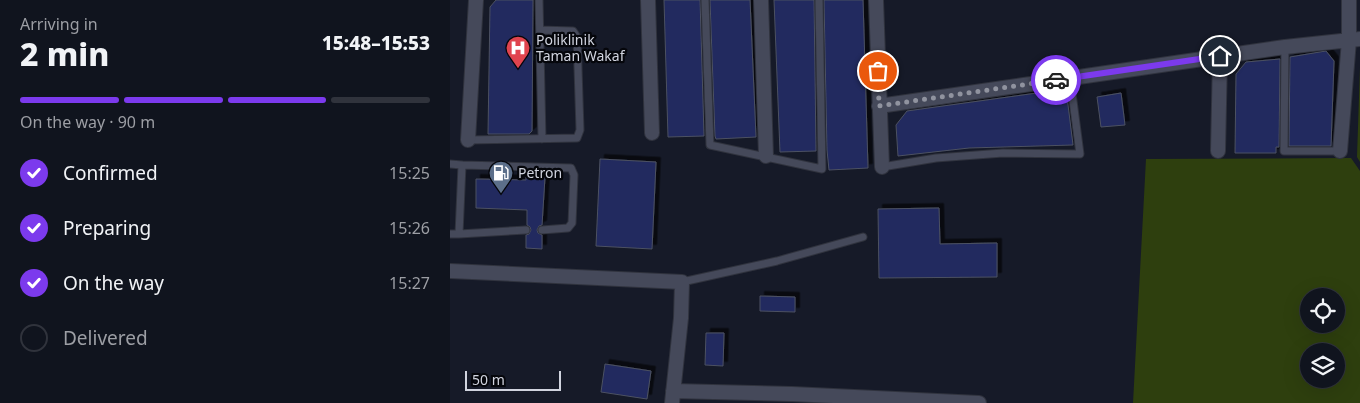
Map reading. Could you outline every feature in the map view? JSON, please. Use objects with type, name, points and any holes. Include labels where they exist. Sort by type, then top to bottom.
[{"type":"street","points":[[468,140],[476,0]]},
{"type":"street","points":[[648,0],[652,133]]},
{"type":"street","points":[[761,0],[766,156]]},
{"type":"street","points":[[876,0],[882,167]]},
{"type":"street","points":[[1340,151],[1354,39],[1349,0]]},
{"type":"street","points":[[879,106],[1220,56],[1354,39]]},
{"type":"street","points":[[1218,151],[1220,56]]},
{"type":"street","points":[[450,271],[682,282],[681,318],[673,397],[979,403]]},
{"type":"lane","points":[[539,0],[542,139]]},
{"type":"lane","points":[[705,0],[710,145],[822,169],[819,0]]},
{"type":"lane","points":[[468,140],[577,138],[580,130],[577,37],[573,31],[540,30]]},
{"type":"lane","points":[[1285,47],[1284,152],[1340,151]]},
{"type":"lane","points":[[882,167],[936,158],[984,154],[1080,154],[1070,78]]},
{"type":"lane","points":[[450,164],[571,168],[574,175],[572,223],[568,228],[542,230]]},
{"type":"lane","points":[[459,234],[462,165]]},
{"type":"lane","points":[[450,234],[526,230]]},
{"type":"lane","points":[[682,282],[777,261],[863,237]]},
{"type":"green space","points":[[1360,67],[1360,162],[1357,157]]},
{"type":"green space","points":[[1351,158],[1360,171],[1360,403],[1133,403],[1146,159]]},
{"type":"building","points":[[496,0],[533,0],[532,131],[529,134],[488,134],[490,7]]},
{"type":"building","points":[[664,0],[700,0],[704,136],[668,137]]},
{"type":"building","points":[[710,0],[750,0],[756,137],[716,139]]},
{"type":"building","points":[[774,0],[814,0],[816,151],[780,152]]},
{"type":"building","points":[[824,0],[863,0],[868,168],[829,170]]},
{"type":"building","points":[[1326,51],[1334,61],[1331,146],[1289,146],[1290,57]]},
{"type":"building","points":[[1280,59],[1279,147],[1276,147],[1276,153],[1235,153],[1236,74],[1246,62]]},
{"type":"building","points":[[1066,89],[1073,145],[969,148],[898,156],[896,125],[907,111]]},
{"type":"building","points":[[1121,93],[1125,125],[1101,127],[1097,97]]},
{"type":"building","points":[[600,159],[656,162],[652,249],[596,246]]},
{"type":"building","points":[[526,177],[545,177],[542,225],[537,230],[542,235],[542,249],[526,248],[526,235],[531,230],[527,225],[527,210],[476,208],[476,179],[526,180]]},
{"type":"building","points":[[939,208],[940,244],[997,243],[997,277],[879,278],[878,209]]},
{"type":"building","points":[[760,296],[795,297],[795,312],[760,311]]},
{"type":"building","points":[[706,333],[724,333],[723,366],[705,365]]},
{"type":"building","points":[[605,364],[651,371],[647,399],[601,392]]},
{"type":"way so far","points":[[878,71],[879,106],[1056,80]]},
{"type":"place","name":"Poliklinik Taman Wakaf","points":[[518,69]]},
{"type":"place","name":"Petron","points":[[501,194]]},
{"type":"route","points":[[1056,80],[1220,56]]}]
